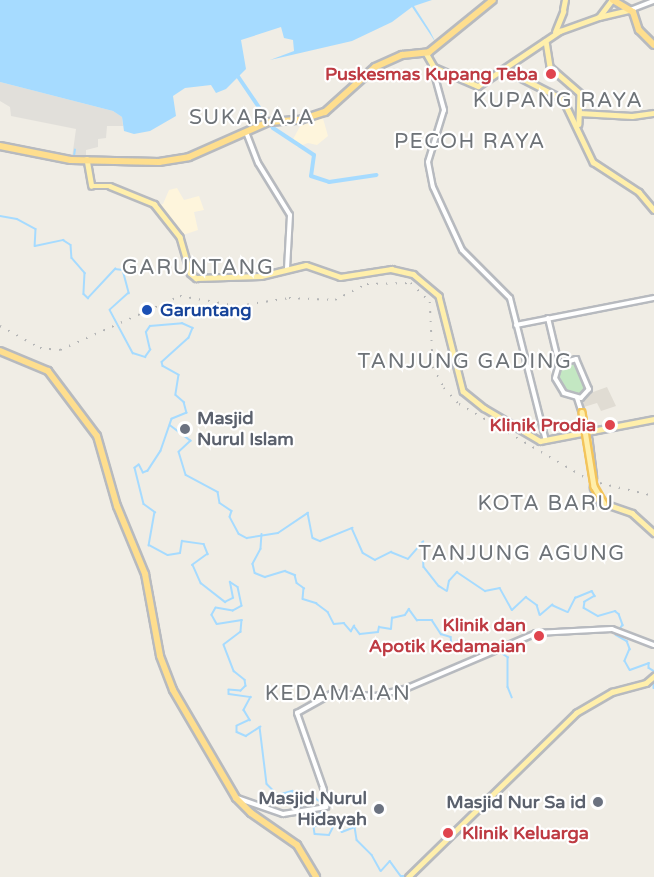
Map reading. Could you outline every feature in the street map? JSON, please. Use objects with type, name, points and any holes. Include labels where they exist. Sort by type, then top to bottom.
[{"type":"highway","points":[[2,146],[87,160],[175,159],[197,153],[270,121],[297,120],[328,110],[356,82],[386,61],[427,53],[493,0]]},
{"type":"highway","points":[[613,0],[630,10],[639,30],[654,45]]},
{"type":"highway","points":[[0,352],[51,374],[95,432],[121,516],[145,574],[164,668],[197,736],[238,800],[302,850],[316,877]]},
{"type":"main road","points":[[565,0],[559,22],[544,44],[549,67],[579,91],[579,127],[593,162],[639,192],[654,210]]},
{"type":"main road","points":[[599,17],[613,0]]},
{"type":"main road","points":[[434,68],[448,70],[477,86],[512,62],[599,17],[630,10],[654,1]]},
{"type":"main road","points":[[427,53],[434,68],[444,111],[428,162],[433,190],[462,250],[510,297],[543,440]]},
{"type":"main road","points":[[512,62],[515,72]]},
{"type":"main road","points":[[504,69],[515,72],[561,97],[578,118],[654,113]]},
{"type":"main road","points":[[246,131],[258,163],[290,215],[288,269]]},
{"type":"main road","points":[[87,160],[92,186],[110,186],[154,204],[180,237],[194,277],[234,278],[312,265],[344,277],[391,269],[418,277],[439,296],[463,391],[479,405],[543,440],[654,419]]},
{"type":"main road","points":[[516,325],[654,298]]},
{"type":"main road","points":[[548,318],[558,365],[557,385],[579,399],[582,410],[593,485],[602,503],[634,512],[654,532]]},
{"type":"main road","points":[[558,365],[576,359],[589,389],[581,398],[582,410],[594,483],[602,503]]},
{"type":"main road","points":[[573,397],[581,398]]},
{"type":"main road","points":[[238,800],[284,814],[321,809],[327,804],[320,777],[297,713],[333,693],[360,695],[405,690],[536,633],[618,631],[654,645]]},
{"type":"main road","points":[[411,876],[585,708],[615,692],[646,685],[654,677]]},
{"type":"shaded area","points":[[0,82],[113,111],[122,117],[123,126],[107,126],[106,138],[98,139],[98,147],[86,150],[86,159],[72,158],[76,129],[11,116],[10,107],[0,101]]},
{"type":"shaded area","points":[[322,115],[328,136],[317,145],[308,143],[297,147],[292,141],[303,121]]},
{"type":"shaded area","points":[[177,188],[184,200],[199,196],[204,210],[194,212],[198,230],[180,236],[156,206],[163,204],[169,190]]},
{"type":"shaded area","points":[[607,387],[616,406],[601,411],[597,403],[584,407],[582,396]]},
{"type":"green space","points":[[576,359],[589,389],[573,397],[565,394],[555,375],[557,366]]},
{"type":"water","points":[[0,0],[432,0],[414,6],[436,43],[412,7],[392,22],[352,41],[270,60],[294,51],[293,40],[284,38],[281,27],[241,40],[246,69],[226,89],[216,93],[211,85],[185,88],[173,96],[176,116],[150,131],[134,134],[124,131],[122,117],[113,111],[0,82]]},
{"type":"waterway","points":[[237,75],[273,128],[314,155],[311,176],[329,182],[376,175]]},
{"type":"waterway","points":[[74,156],[75,150]]},
{"type":"waterway","points":[[0,216],[17,219],[36,229],[35,246],[63,240],[71,245],[72,258],[85,273],[84,294],[88,298],[115,269],[123,270],[129,293],[110,310],[133,353],[145,357],[150,350],[146,332],[150,326],[182,323],[193,328],[189,338],[162,362],[163,366],[179,375],[176,395],[184,402],[187,413],[172,419],[161,451],[148,471],[143,473],[139,465],[135,468],[144,504],[155,512],[149,545],[168,555],[180,553],[182,541],[204,544],[208,554],[193,565],[201,583],[225,602],[233,598],[230,582],[238,587],[242,606],[233,611],[216,608],[212,615],[217,624],[242,620],[241,632],[224,645],[234,671],[245,680],[246,686],[241,691],[229,690],[229,694],[251,697],[244,710],[250,720],[237,726],[237,732],[246,736],[260,727],[267,784],[278,795],[292,791],[297,808],[315,798],[321,802],[322,812],[317,819],[320,825],[314,827],[315,834],[329,835],[335,823],[342,832],[355,827],[357,840],[372,855],[381,871],[390,861],[401,876],[406,876]]},
{"type":"waterway","points":[[170,425],[191,441],[179,452],[186,475],[218,492],[220,503],[232,511],[230,517],[239,534],[247,538],[278,533],[308,513],[313,538],[320,541],[352,528],[363,553],[375,560],[391,552],[408,559],[423,542],[424,567],[439,586],[447,591],[449,581],[457,572],[485,591],[500,588],[512,610],[526,597],[537,605],[540,615],[552,605],[568,612],[575,598],[592,591],[595,596],[585,602],[584,608],[598,616],[615,611],[619,614],[623,625],[616,635],[627,641],[630,649],[625,661],[630,670],[649,663],[649,668],[654,671]]},
{"type":"waterway","points":[[262,534],[261,549],[253,564],[255,573],[265,577],[285,571],[295,575],[297,583],[304,588],[303,599],[316,603],[328,612],[334,624],[344,623],[351,631],[354,626],[360,634],[378,632],[379,627],[391,629],[392,618],[405,615],[409,609],[417,620],[432,620],[441,634],[451,637],[452,644],[462,639],[476,650],[487,644],[508,657],[508,687],[512,697]]},
{"type":"waterway","points":[[654,683],[654,688]]},
{"type":"railway","points":[[0,326],[40,348],[60,350],[180,296],[238,306],[289,298],[335,300],[367,284],[411,283],[430,302],[433,367],[444,388],[459,404],[591,481],[654,496]]},
{"type":"place","name":"Puskesmas Kupang Teba","points":[[551,74]]},
{"type":"place","name":"Garuntang","points":[[147,310]]},
{"type":"place","name":"Klinik Prodia","points":[[610,425]]},
{"type":"place","name":"Masjid Nurul Islam","points":[[185,429]]},
{"type":"place","name":"Klinik dan Apotik Kedamaian","points":[[539,636]]},
{"type":"place","name":"Masjid Nur Sa id","points":[[598,802]]},
{"type":"place","name":"Masjid Nurul Hidayah","points":[[379,809]]},
{"type":"place","name":"Klinik Keluarga","points":[[448,833]]},
{"type":"district","name":"KUPANG RAYA","points":[[558,101]]},
{"type":"district","name":"SUKARAJA","points":[[252,118]]},
{"type":"district","name":"PECOH RAYA","points":[[470,142]]},
{"type":"district","name":"GARUNTANG","points":[[198,268]]},
{"type":"district","name":"TANJUNG GADING","points":[[465,362]]},
{"type":"district","name":"KOTA BARU","points":[[546,504]]},
{"type":"district","name":"TANJUNG AGUNG","points":[[522,554]]},
{"type":"district","name":"KEDAMAIAN","points":[[338,694]]}]
